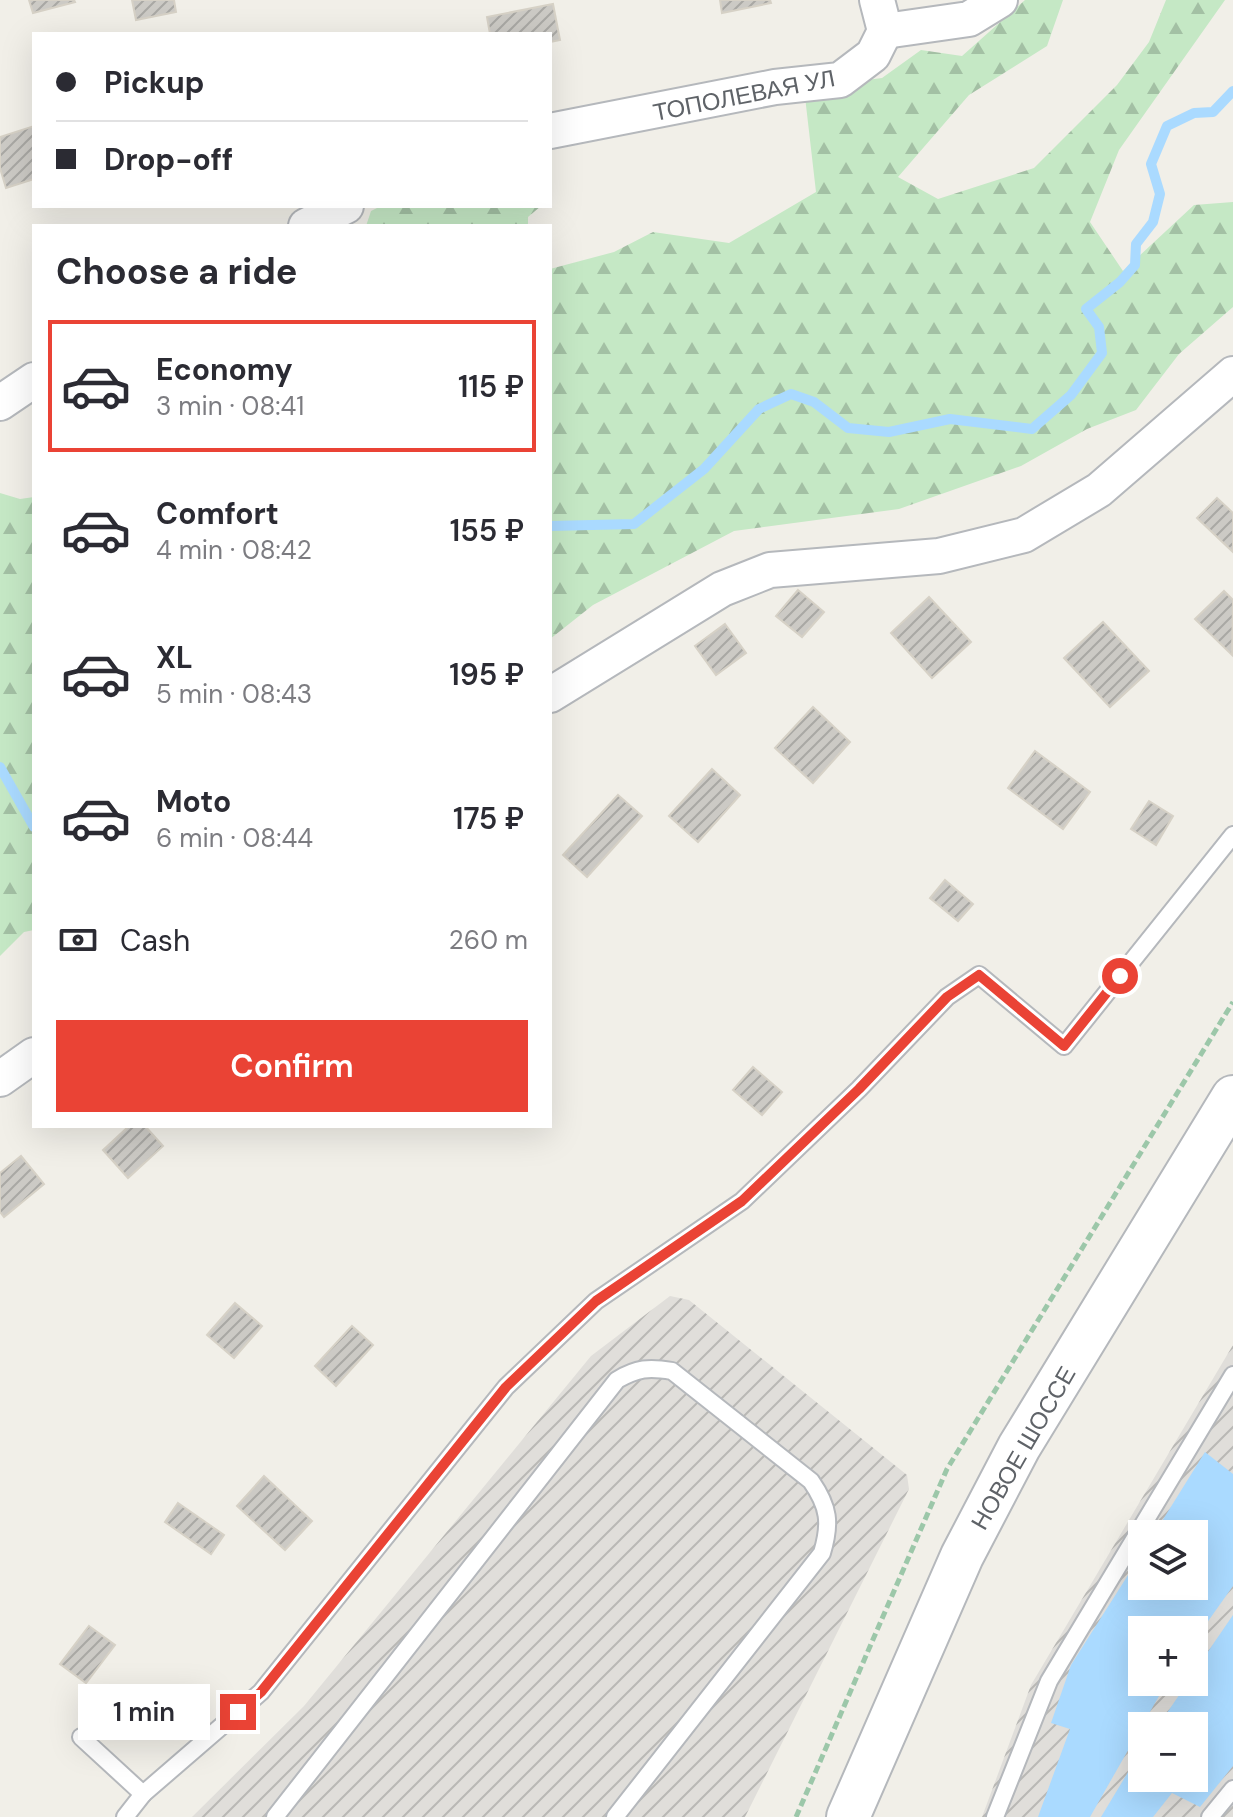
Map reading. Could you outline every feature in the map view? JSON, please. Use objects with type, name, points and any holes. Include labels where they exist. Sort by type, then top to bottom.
[{"type":"street","points":[[881,16],[969,19],[1000,0]]},
{"type":"street","name":"ТОПОЛЕВАЯ УЛ","points":[[552,131],[775,87],[840,80],[873,55],[881,16]]},
{"type":"street","points":[[310,224],[342,208]]},
{"type":"street","points":[[552,694],[722,589],[770,570],[939,556],[1024,535],[1099,490],[1233,374]]},
{"type":"street","points":[[0,403],[32,381]]},
{"type":"street","points":[[0,1079],[32,1056]]},
{"type":"street","name":"НОВОЕ ШОССЕ","points":[[848,1817],[956,1569],[1019,1447],[1233,1097]]},
{"type":"lane","points":[[125,1817],[143,1794],[261,1692],[506,1387],[596,1301],[742,1201],[859,1089],[947,997],[979,975],[1064,1046],[1233,835]]},
{"type":"lane","points":[[275,1817],[617,1380],[631,1371],[651,1367],[672,1371],[811,1481],[825,1501],[829,1530],[822,1553],[615,1817]]},
{"type":"lane","points":[[995,1817],[1049,1681],[1233,1375]]},
{"type":"lane","points":[[81,1737],[143,1794]]},
{"type":"lane","points":[[1210,1817],[1233,1789]]},
{"type":"shaded area","points":[[670,1296],[689,1300],[907,1475],[909,1489],[745,1817],[192,1817],[304,1706],[591,1356]]},
{"type":"shaded area","points":[[1233,1345],[1233,1817],[982,1817],[1031,1685],[1128,1522],[1128,1600],[1208,1600],[1208,1520],[1129,1520]]},
{"type":"green space","points":[[1025,0],[1063,0],[1047,46],[969,95],[898,177],[938,199],[1034,168],[1117,85],[1149,42],[1166,0],[1225,0],[1119,150],[1090,222],[1123,271],[1194,205],[1233,202],[1233,307],[1179,354],[1136,410],[1087,429],[1021,466],[899,509],[734,531],[593,605],[552,637],[552,268],[614,252],[653,232],[729,243],[816,192],[804,88],[882,78],[921,50],[962,56]]},
{"type":"green space","points":[[377,208],[539,208],[528,217],[528,224],[367,224],[371,211]]},
{"type":"green space","points":[[0,493],[20,499],[32,497],[32,930],[24,932],[0,956]]},
{"type":"water","points":[[1205,1452],[1233,1474],[1233,1586],[1208,1621],[1208,1616],[1128,1616],[1128,1696],[1159,1696],[1150,1712],[1128,1712],[1128,1750],[1090,1817],[1038,1817],[1070,1729],[1051,1723],[1071,1665],[1128,1575],[1128,1600],[1208,1600],[1208,1520],[1163,1520]]},
{"type":"water","points":[[1233,1615],[1233,1766],[1200,1807],[1172,1793],[1153,1817],[1101,1817],[1128,1772],[1128,1792],[1208,1792],[1208,1712],[1168,1712],[1178,1696],[1208,1696],[1208,1652]]},
{"type":"building","points":[[29,0],[74,0],[75,2],[33,13]]},
{"type":"building","points":[[132,0],[174,0],[176,12],[136,20]]},
{"type":"building","points":[[720,0],[770,0],[771,3],[722,13]]},
{"type":"building","points":[[553,4],[560,40],[552,42],[552,32],[490,32],[487,17]]},
{"type":"building","points":[[32,127],[32,180],[6,188],[0,168],[0,137]]},
{"type":"building","points":[[1217,498],[1233,513],[1233,552],[1197,518]]},
{"type":"building","points":[[798,590],[824,612],[802,637],[776,616]]},
{"type":"building","points":[[1224,591],[1233,600],[1232,655],[1195,619]]},
{"type":"building","points":[[929,597],[971,642],[932,678],[891,633]]},
{"type":"building","points":[[1103,622],[1149,671],[1110,707],[1064,658]]},
{"type":"building","points":[[725,624],[746,653],[716,675],[695,646]]},
{"type":"building","points":[[813,707],[850,742],[813,783],[775,748]]},
{"type":"building","points":[[1035,751],[1090,792],[1063,829],[1008,788]]},
{"type":"building","points":[[712,769],[740,795],[698,842],[669,816]]},
{"type":"building","points":[[618,795],[642,816],[587,877],[563,855]]},
{"type":"building","points":[[1149,801],[1173,816],[1156,845],[1131,829]]},
{"type":"building","points":[[945,880],[973,904],[958,921],[930,898]]},
{"type":"building","points":[[753,1067],[782,1092],[762,1115],[733,1090]]},
{"type":"building","points":[[127,1128],[147,1128],[163,1146],[128,1178],[103,1150]]},
{"type":"building","points":[[21,1156],[44,1184],[4,1217],[0,1212],[0,1173]]},
{"type":"building","points":[[235,1303],[262,1326],[234,1358],[207,1335]]},
{"type":"building","points":[[352,1326],[373,1345],[336,1386],[315,1366]]},
{"type":"building","points":[[264,1476],[312,1521],[285,1550],[237,1506]]},
{"type":"building","points":[[178,1503],[224,1535],[211,1554],[165,1522]]},
{"type":"building","points":[[89,1626],[115,1645],[86,1683],[60,1664]]},
{"type":"waterway","points":[[552,526],[634,524],[704,469],[759,409],[791,394],[814,402],[848,428],[889,432],[950,419],[1032,429],[1071,395],[1102,353],[1099,327],[1086,309],[1120,282],[1135,265],[1136,244],[1153,222],[1160,194],[1151,164],[1167,126],[1194,113],[1213,112],[1233,91]]},
{"type":"waterway","points":[[0,767],[32,823]]},
{"type":"route","points":[[238,1712],[261,1692],[506,1387],[596,1301],[742,1201],[859,1089],[947,997],[979,975],[1064,1046],[1120,976]]}]
